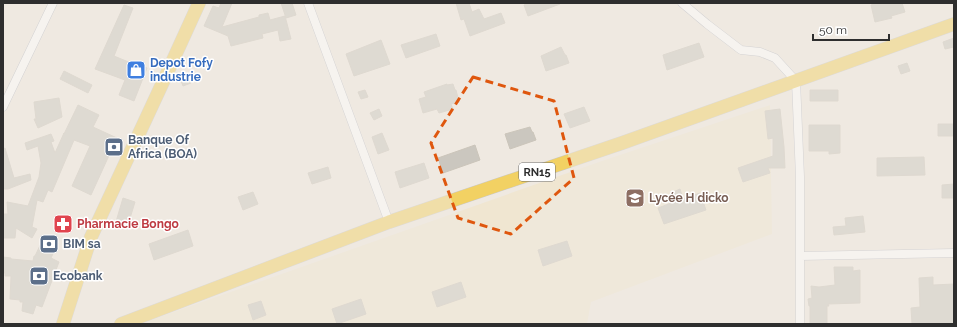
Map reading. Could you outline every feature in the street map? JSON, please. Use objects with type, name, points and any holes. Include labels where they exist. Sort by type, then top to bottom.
[{"type":"main road","points":[[63,324],[90,237],[199,3]]},
{"type":"main road","name":"RN15","points":[[121,324],[389,222],[622,143],[954,24]]},
{"type":"street","points":[[3,107],[53,3]]},
{"type":"street","points":[[308,3],[389,222]]},
{"type":"street","points":[[682,3],[741,50],[760,52],[776,58],[796,81],[800,177],[800,324]]},
{"type":"street","points":[[800,256],[954,253]]},
{"type":"highlighted area","points":[[473,77],[554,101],[574,178],[511,234],[458,218],[431,143]]},
{"type":"shaded area","name":"Lycée H dicko","points":[[770,105],[772,234],[591,302],[587,324],[140,324],[599,162]]},
{"type":"building","points":[[221,3],[232,3],[222,27],[259,17],[259,15],[268,13],[270,20],[285,16],[291,39],[280,41],[278,30],[262,34],[263,38],[231,46],[228,36],[204,26],[213,6],[219,8]]},
{"type":"building","points":[[281,3],[292,3],[296,15],[286,18]]},
{"type":"building","points":[[456,3],[469,3],[472,12],[479,9],[484,19],[501,13],[505,23],[470,36],[464,19],[461,20]]},
{"type":"building","points":[[528,3],[560,4],[528,16],[524,5]]},
{"type":"building","points":[[876,3],[902,3],[905,12],[891,16],[892,18],[875,22],[871,5]]},
{"type":"building","points":[[124,5],[133,8],[114,56],[147,68],[134,101],[119,95],[125,80],[95,69]]},
{"type":"building","points":[[436,34],[440,46],[406,58],[401,45]]},
{"type":"building","points":[[954,38],[954,47],[945,49],[943,42]]},
{"type":"building","points":[[381,40],[390,64],[354,76],[346,54]]},
{"type":"building","points":[[699,43],[704,57],[667,70],[663,55]]},
{"type":"building","points":[[561,47],[569,63],[546,71],[541,56]]},
{"type":"building","points":[[907,63],[910,71],[901,74],[898,66]]},
{"type":"building","points":[[64,71],[92,85],[88,93],[60,79]]},
{"type":"building","points":[[187,75],[191,83],[183,86],[180,78]]},
{"type":"building","points":[[447,84],[453,84],[459,102],[451,104],[453,109],[439,113],[437,109],[423,113],[419,99],[426,97],[424,92]]},
{"type":"building","points":[[365,90],[368,97],[361,99],[358,92]]},
{"type":"building","points":[[810,90],[838,90],[838,101],[810,101]]},
{"type":"building","points":[[59,98],[62,117],[38,128],[34,119],[36,119],[34,102]]},
{"type":"building","points":[[78,105],[99,115],[93,127],[117,138],[91,195],[72,186],[90,146],[74,140],[52,192],[48,190],[43,202],[37,200],[32,227],[37,229],[32,238],[16,228],[15,238],[3,238],[3,214],[8,214],[7,202],[28,206],[39,177],[41,163],[38,146],[27,150],[25,143],[51,134],[54,141],[51,142],[55,153]]},
{"type":"building","points":[[584,107],[590,121],[570,128],[564,114]]},
{"type":"building","points":[[379,109],[382,116],[374,120],[370,113]]},
{"type":"building","points":[[780,109],[785,168],[768,168],[770,173],[743,182],[738,168],[773,156],[773,138],[768,139],[765,111]]},
{"type":"building","points":[[938,124],[954,124],[954,136],[938,136]]},
{"type":"building","points":[[809,125],[840,125],[840,153],[829,154],[829,151],[809,151]]},
{"type":"building","points":[[530,127],[536,140],[510,149],[505,134]]},
{"type":"building","points":[[382,133],[389,150],[378,154],[372,137]]},
{"type":"building","points":[[475,145],[480,160],[443,173],[438,158]]},
{"type":"building","points":[[5,148],[14,178],[30,174],[31,180],[8,189],[3,189],[3,149]]},
{"type":"building","points":[[924,157],[925,175],[877,176],[877,158]]},
{"type":"building","points":[[424,163],[429,178],[400,188],[395,172]]},
{"type":"building","points":[[328,167],[331,178],[312,184],[308,173]]},
{"type":"building","points":[[954,184],[954,198],[942,198],[942,185]]},
{"type":"building","points":[[680,189],[683,199],[700,193],[706,210],[664,224],[658,208],[674,202],[671,193]]},
{"type":"building","points":[[253,192],[258,204],[243,210],[238,197]]},
{"type":"building","points":[[123,198],[135,202],[127,228],[115,225]]},
{"type":"building","points":[[863,216],[865,232],[834,235],[833,227],[846,226],[845,218]]},
{"type":"building","points":[[188,230],[193,246],[154,260],[149,244]]},
{"type":"building","points":[[44,237],[58,243],[51,258],[59,262],[42,307],[36,305],[33,314],[22,311],[23,302],[20,302],[20,300],[10,299],[11,276],[5,276],[5,273],[3,273],[3,257],[33,261]]},
{"type":"building","points":[[567,241],[572,256],[543,266],[538,250]]},
{"type":"building","points":[[834,267],[853,267],[853,271],[860,270],[860,303],[828,304],[827,324],[810,324],[810,306],[808,299],[812,298],[811,286],[819,287],[835,285]]},
{"type":"building","points":[[933,277],[933,285],[954,284],[954,324],[912,324],[911,308],[920,307],[919,278]]},
{"type":"building","points":[[461,282],[466,297],[437,307],[432,292]]},
{"type":"building","points":[[361,299],[366,314],[337,324],[332,309]]},
{"type":"building","points":[[261,301],[266,315],[253,320],[248,305]]},
{"type":"place","name":"Depot Fofy industrie","points":[[136,70]]},
{"type":"place","name":"Banque Of Africa (BOA)","points":[[114,147]]},
{"type":"place","name":"Lycée H dicko","points":[[635,198]]},
{"type":"place","name":"Pharmacie Bongo","points":[[63,224]]},
{"type":"place","name":"BIM sa","points":[[49,244]]},
{"type":"place","name":"Ecobank","points":[[39,276]]}]
